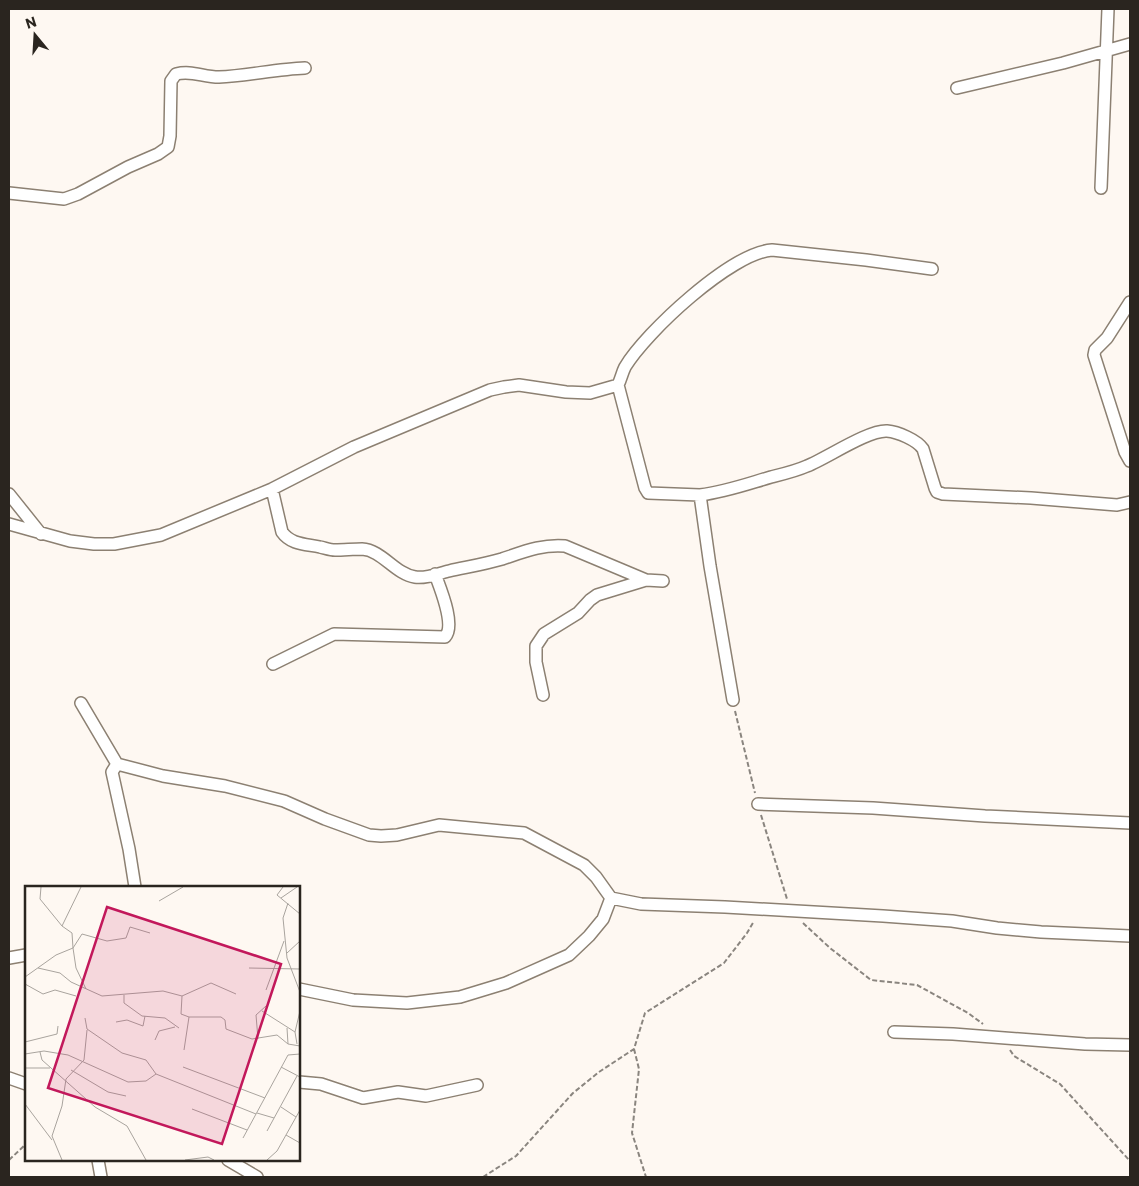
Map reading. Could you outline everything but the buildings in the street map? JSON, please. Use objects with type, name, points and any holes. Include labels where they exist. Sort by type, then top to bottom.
[{"type":"street","points":[[1101,188],[1108,9]]},
{"type":"street","points":[[957,88],[1063,63],[1130,44]]},
{"type":"street","points":[[9,193],[64,199],[78,194],[128,166],[158,154],[168,147],[171,81],[176,74],[186,72],[217,77],[305,68]]},
{"type":"street","points":[[932,269],[866,260],[762,250],[721,272],[691,296],[636,352],[625,368],[618,385],[645,488],[648,493],[700,495],[720,493],[805,467],[858,440],[872,434],[887,431],[915,440],[920,444],[924,449],[937,492],[943,494],[1032,498],[1117,505],[1130,502]]},
{"type":"street","points":[[1130,302],[1125,319],[1095,350],[1094,355],[1125,452],[1130,461]]},
{"type":"street","points":[[9,524],[40,534],[94,544],[114,544],[140,540],[183,527],[272,490],[354,446],[490,390],[519,385],[566,392],[590,392],[618,385]]},
{"type":"street","points":[[272,490],[282,532],[290,539],[301,544],[332,550],[361,549],[369,551],[396,568],[415,577],[435,574],[500,559],[535,548],[555,545],[565,546],[646,580],[663,581]]},
{"type":"street","points":[[9,494],[40,534]]},
{"type":"street","points":[[700,495],[733,700]]},
{"type":"street","points":[[274,664],[334,634],[445,637],[448,631],[448,617],[435,574]]},
{"type":"street","points":[[543,695],[536,662],[536,646],[544,634],[578,613],[590,600],[598,595],[646,580]]},
{"type":"street","points":[[81,703],[117,764],[163,776],[225,786],[284,801],[369,835],[397,835],[439,825],[510,830],[524,833],[584,866],[596,877],[611,898],[641,904],[952,920],[996,928],[1130,936]]},
{"type":"street","points":[[117,764],[112,772],[129,848],[135,886]]},
{"type":"street","points":[[758,804],[873,808],[1130,823]]},
{"type":"street","points":[[300,989],[354,1000],[407,1003],[460,997],[479,992],[506,984],[569,955],[603,919],[611,898]]},
{"type":"street","points":[[9,958],[25,955]]},
{"type":"street","points":[[894,1032],[1130,1045]]},
{"type":"street","points":[[9,1078],[25,1084]]},
{"type":"street","points":[[300,1082],[321,1084],[363,1098],[398,1092],[426,1096],[477,1085]]},
{"type":"street","points":[[98,1161],[102,1177]]},
{"type":"street","points":[[230,1161],[257,1177]]},
{"type":"path","points":[[646,1177],[632,1133],[639,1069],[634,1049],[645,1013],[724,963],[747,933],[760,909]]},
{"type":"path","points":[[483,1177],[516,1156],[574,1093],[599,1072],[634,1049]]},
{"type":"path","points":[[9,1160],[25,1145]]}]
